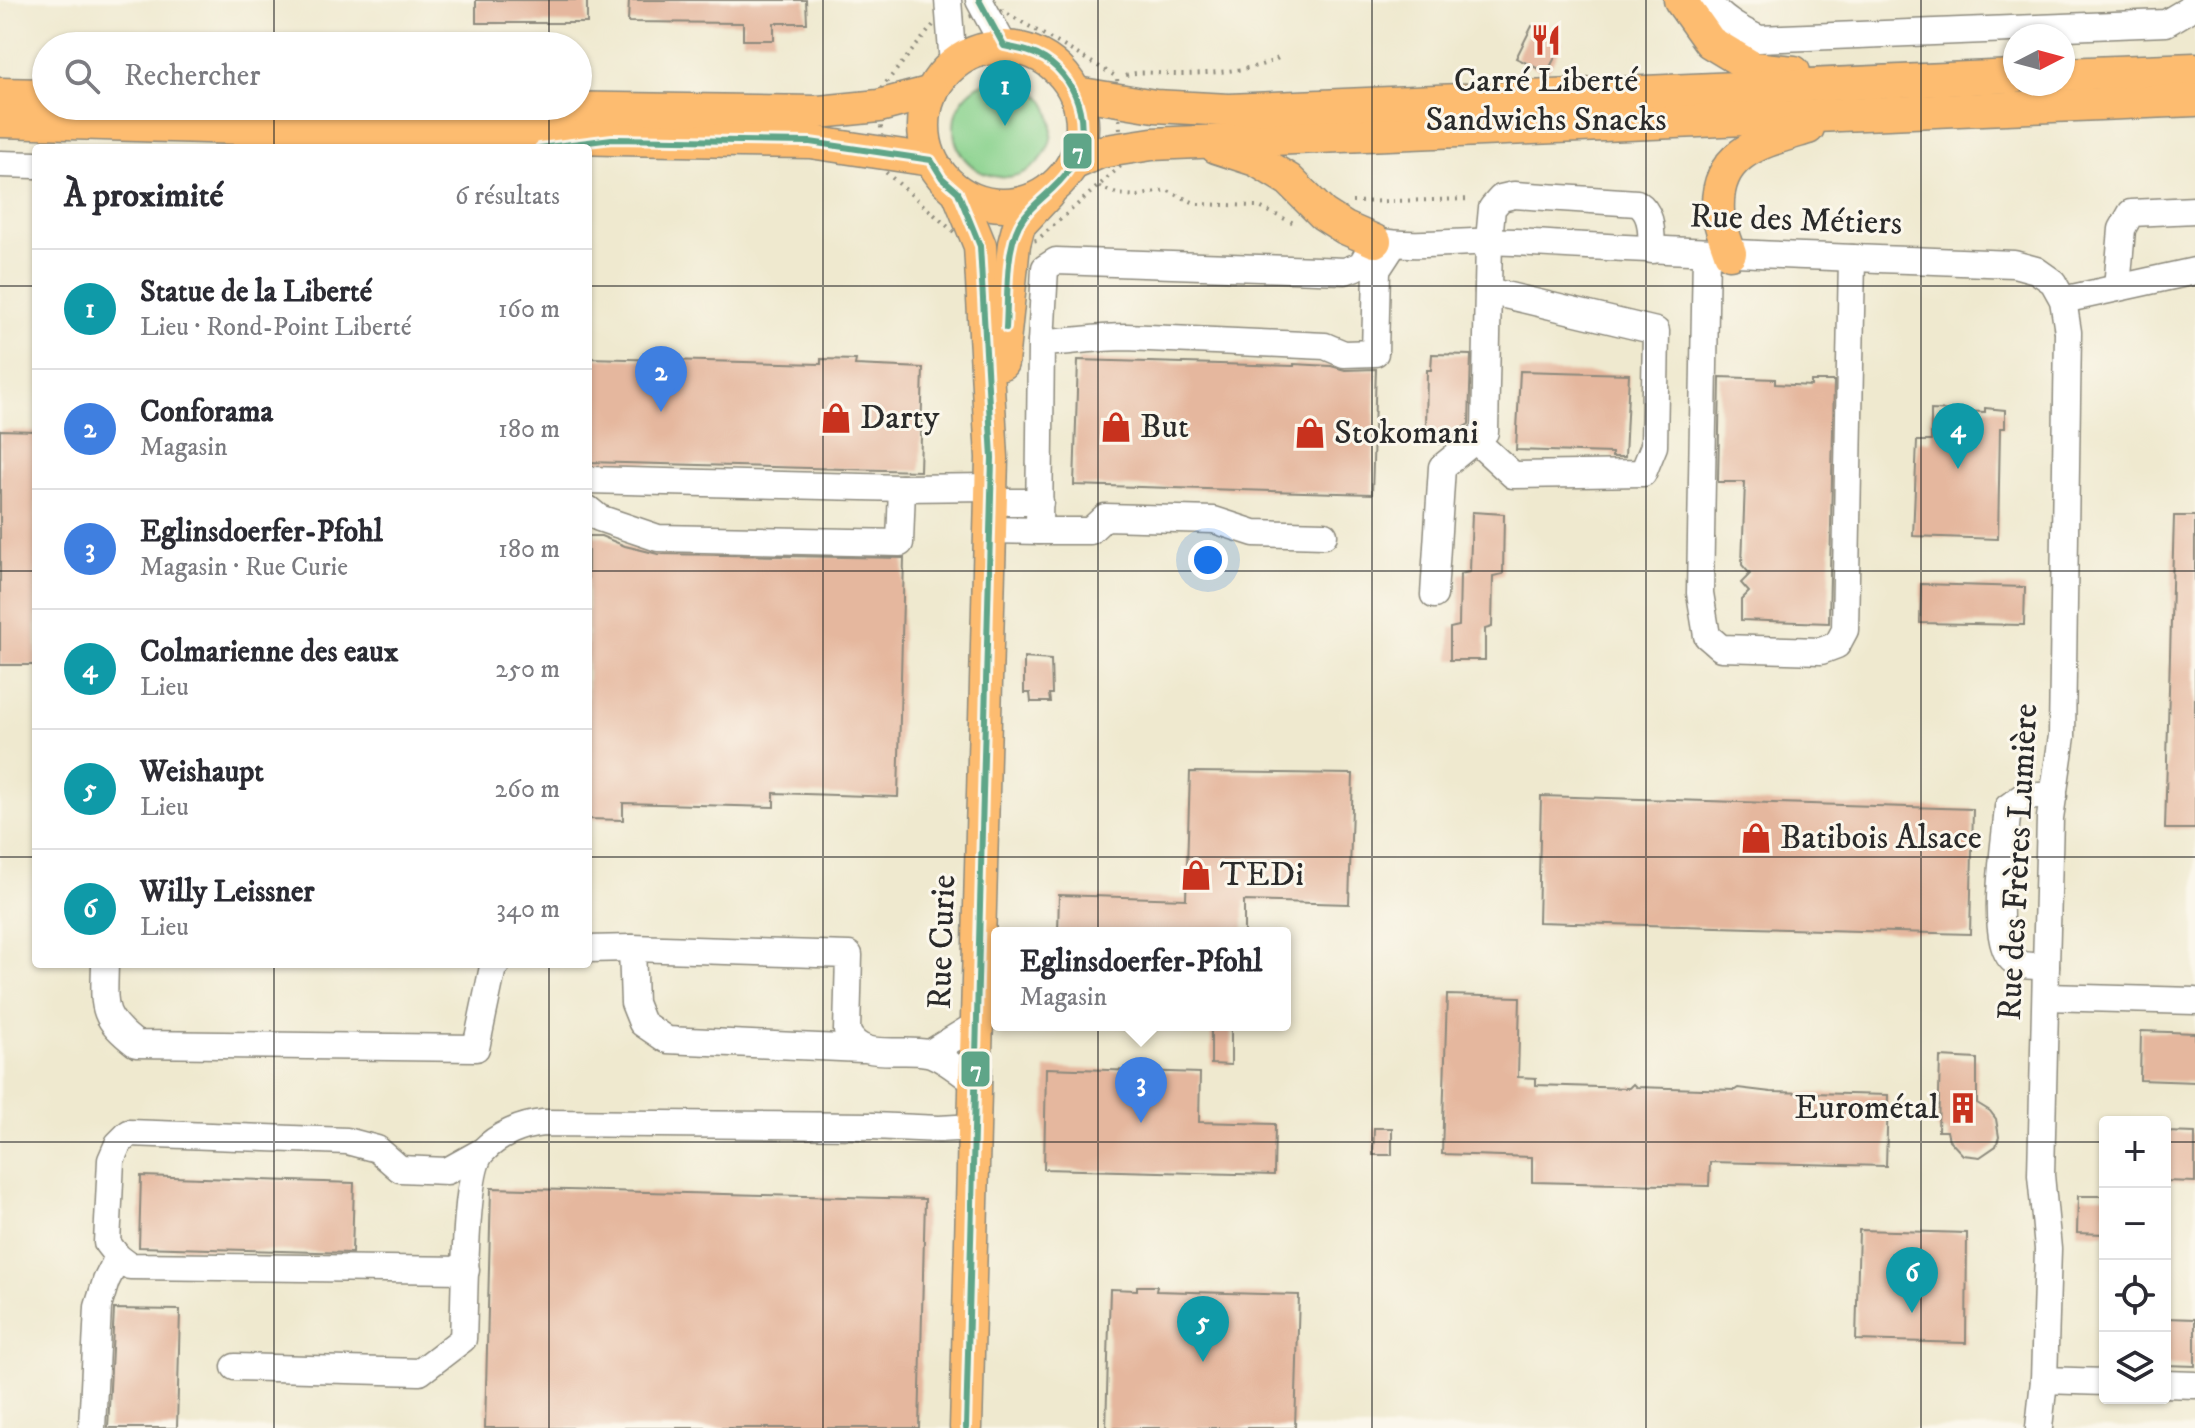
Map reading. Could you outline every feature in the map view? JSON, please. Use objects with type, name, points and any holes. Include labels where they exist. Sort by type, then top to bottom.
[{"type":"main road","points":[[1680,0],[1710,42],[1753,68],[1889,83]]},
{"type":"main road","points":[[1064,176],[1082,141],[1083,116],[1076,93],[1063,74],[1046,59],[1026,50],[1004,46],[968,55],[953,65],[932,92],[925,114],[925,138],[931,160],[942,178],[958,192],[982,203],[1007,206],[1033,201],[1100,152],[1121,147],[2195,100]]},
{"type":"main road","points":[[2075,74],[2195,69]]},
{"type":"main road","points":[[1076,93],[1118,89],[1179,109],[1229,110],[2003,77]]},
{"type":"main road","points":[[592,109],[819,112],[879,106],[932,92]]},
{"type":"main road","points":[[0,94],[32,95]]},
{"type":"main road","points":[[1718,252],[1722,178],[1736,158],[1757,143],[1852,115]]},
{"type":"main road","points":[[0,121],[810,142],[931,160]]},
{"type":"main road","points":[[1202,142],[1256,160],[1289,180],[1323,214],[1345,228],[1384,243]]},
{"type":"main road","name":"Rue Curie","points":[[966,1428],[991,494],[1014,244],[1019,225],[1064,176]]},
{"type":"main road","name":"Rue Curie","points":[[958,192],[980,246],[991,494]]},
{"type":"street","points":[[1707,0],[1734,27],[1759,39],[2166,23],[2195,2]]},
{"type":"street","points":[[982,7],[1004,46]]},
{"type":"street","points":[[949,10],[953,65]]},
{"type":"street","points":[[572,144],[612,139]]},
{"type":"street","points":[[0,164],[32,165]]},
{"type":"street","points":[[1434,595],[1442,467],[1485,432],[1492,208],[1501,198],[1514,195],[1637,203],[1646,208],[1650,220],[1652,250]]},
{"type":"street","points":[[2117,288],[2122,229],[2131,213],[2195,210]]},
{"type":"street","name":"Rue des Métiers","points":[[1384,243],[1489,240],[1652,250],[2014,264],[2036,270],[2053,282],[2063,300]]},
{"type":"street","points":[[1039,531],[1045,268],[1056,261],[1345,271],[1361,265],[1384,243]]},
{"type":"street","points":[[1041,343],[1126,337],[1325,346],[1344,354],[1375,353],[1377,270],[1384,243]]},
{"type":"street","points":[[1718,252],[1700,593],[1707,636],[1721,648],[1821,651],[1837,645],[1845,630],[1852,258]]},
{"type":"street","points":[[2063,300],[2195,271]]},
{"type":"street","points":[[1475,440],[1513,475],[1643,473],[1654,446],[1656,331],[1488,291]]},
{"type":"street","name":"Rue des Frères Lumière","points":[[2039,1428],[2044,1380],[2048,1249],[2041,1175],[2050,818],[2062,736],[2065,622],[2068,332],[2063,300]]},
{"type":"street","points":[[592,480],[902,488],[991,494],[1040,502]]},
{"type":"street","points":[[592,512],[599,518],[658,538],[900,543],[902,488]]},
{"type":"street","points":[[991,494],[1039,531],[1090,531],[1105,517],[1214,520],[1254,533],[1324,535]]},
{"type":"street","points":[[2046,966],[2014,962],[2005,951],[1999,920],[2008,807],[2022,797],[2054,795]]},
{"type":"street","points":[[632,948],[634,1003],[642,1023],[667,1040],[930,1053],[976,1083]]},
{"type":"street","points":[[592,949],[849,955],[847,1031],[852,1042],[862,1049]]},
{"type":"street","points":[[105,968],[104,1005],[115,1028],[136,1044],[476,1048],[493,968]]},
{"type":"street","points":[[2046,997],[2195,1001]]},
{"type":"street","points":[[930,1053],[977,1024]]},
{"type":"street","points":[[466,1270],[130,1266],[107,1243],[111,1160],[118,1144],[129,1133],[347,1141],[377,1149],[400,1169],[447,1171],[524,1125],[543,1123],[974,1127]]},
{"type":"street","points":[[235,1367],[420,1372],[463,1339],[471,1178],[481,1152]]},
{"type":"street","points":[[92,1428],[98,1307],[118,1257]]},
{"type":"street","points":[[2044,1380],[2099,1382]]},
{"type":"street","points":[[2171,1384],[2195,1385]]},
{"type":"path","points":[[1118,89],[1001,10],[982,7],[949,10],[880,90],[882,169],[969,245],[1037,240],[1122,165],[1118,89],[1136,71],[1181,74],[1236,70],[1270,64],[1280,57]]},
{"type":"green space","points":[[1003,79],[1022,82],[1038,93],[1049,109],[1052,128],[1049,147],[1038,163],[1022,174],[1003,177],[984,174],[968,163],[957,147],[954,128],[957,109],[968,93],[984,82]]},
{"type":"building","points":[[476,0],[587,0],[587,23],[476,23]]},
{"type":"building","points":[[629,0],[806,0],[807,23],[774,23],[774,40],[743,40],[743,23],[628,22]]},
{"type":"building","points":[[1532,26],[1563,42],[1547,73],[1516,58]]},
{"type":"building","points":[[1432,354],[1471,355],[1469,424],[1444,444],[1432,444],[1432,430],[1426,430],[1427,370],[1431,370]]},
{"type":"building","points":[[592,358],[821,364],[821,359],[856,360],[855,365],[923,368],[920,471],[592,462]]},
{"type":"building","points":[[1078,360],[1294,364],[1345,370],[1376,369],[1372,494],[1074,485]]},
{"type":"building","points":[[1520,371],[1629,374],[1625,457],[1612,457],[1612,453],[1516,450]]},
{"type":"building","points":[[1720,377],[1775,379],[1775,384],[1811,386],[1811,381],[1834,381],[1829,623],[1741,620],[1741,600],[1749,592],[1741,583],[1750,574],[1742,565],[1745,482],[1718,482]]},
{"type":"building","points":[[1985,408],[2005,410],[2005,428],[2000,428],[1998,539],[1913,536],[1917,441],[1931,441],[1931,410],[1985,412]]},
{"type":"building","points":[[0,430],[32,431],[32,665],[0,665]]},
{"type":"building","points":[[1472,512],[1504,514],[1503,574],[1493,576],[1492,627],[1485,629],[1485,660],[1450,660],[1450,628],[1459,626],[1460,574],[1470,572]]},
{"type":"building","points":[[2174,516],[2195,516],[2195,829],[2165,829]]},
{"type":"building","points":[[592,536],[658,554],[904,558],[898,797],[774,793],[774,807],[623,803],[623,820],[592,819]]},
{"type":"building","points":[[1921,584],[2025,587],[2024,625],[1920,623]]},
{"type":"building","points":[[1024,658],[1051,660],[1050,702],[1031,702],[1030,693],[1024,693]]},
{"type":"building","points":[[1190,772],[1353,774],[1349,904],[1244,901],[1244,927],[1058,927],[1059,895],[1186,899]]},
{"type":"building","name":"Batibois Alsace","points":[[1541,796],[1973,809],[1970,934],[1538,922]]},
{"type":"building","points":[[1447,995],[1520,997],[1518,1077],[1536,1078],[1536,1085],[1629,1088],[1633,1084],[1636,1087],[1888,1095],[1886,1166],[1710,1162],[1709,1186],[1532,1182],[1532,1157],[1442,1154]]},
{"type":"building","points":[[1211,1031],[1231,1031],[1231,1065],[1211,1064]]},
{"type":"building","points":[[2141,1031],[2195,1033],[2195,1082],[2140,1080]]},
{"type":"building","name":"Eurométal","points":[[1940,1057],[1977,1059],[1977,1103],[1996,1119],[1999,1137],[1996,1146],[1980,1157],[1963,1155],[1949,1140],[1947,1131],[1938,1131]]},
{"type":"building","points":[[1046,1068],[1200,1073],[1199,1122],[1275,1124],[1274,1175],[1044,1169]]},
{"type":"building","points":[[1374,1128],[1392,1128],[1392,1155],[1373,1155]]},
{"type":"building","points":[[2171,1132],[2195,1133],[2195,1182],[2171,1181]]},
{"type":"building","points":[[141,1176],[354,1183],[352,1253],[139,1247]]},
{"type":"building","points":[[491,1188],[925,1199],[919,1428],[485,1428]]},
{"type":"building","points":[[2078,1196],[2099,1196],[2099,1234],[2077,1233]]},
{"type":"building","points":[[1859,1230],[1967,1233],[1966,1343],[1856,1340]]},
{"type":"building","points":[[1137,1286],[1157,1286],[1156,1291],[1299,1295],[1295,1428],[1106,1428],[1110,1289],[1137,1290]]},
{"type":"building","points":[[114,1309],[180,1310],[177,1428],[108,1428]]},
{"type":"building","points":[[2171,1318],[2195,1319],[2195,1366],[2171,1365]]},
{"type":"transit line","name":"7","points":[[979,0],[1004,46],[1040,56],[1067,81],[1075,95],[1082,126],[1076,157],[1068,171],[1019,225],[1009,262],[1006,328]]},
{"type":"transit line","name":"7","points":[[572,144],[612,139],[810,142],[931,160],[942,178],[958,192],[980,246],[992,458],[966,1428]]},
{"type":"place","name":"Carré Liberté Sandwichs Snacks","points":[[1546,40]]},
{"type":"place","name":"Statue de la Liberté","points":[[1005,126]]},
{"type":"place","name":"Conforama","points":[[661,412]]},
{"type":"place","name":"Darty","points":[[836,418]]},
{"type":"place","name":"But","points":[[1116,427]]},
{"type":"place","name":"Stokomani","points":[[1310,433]]},
{"type":"place","name":"Colmarienne des eaux","points":[[1958,469]]},
{"type":"place","name":"Batibois Alsace","points":[[1756,838]]},
{"type":"place","name":"TEDi","points":[[1196,875]]},
{"type":"place","name":"Eurométal","points":[[1963,1108]]},
{"type":"place","name":"Eglinsdoerfer-Pfohl","points":[[1141,1123]]},
{"type":"place","name":"Willy Leissner","points":[[1912,1313]]},
{"type":"place","name":"Weishaupt","points":[[1203,1362]]}]
